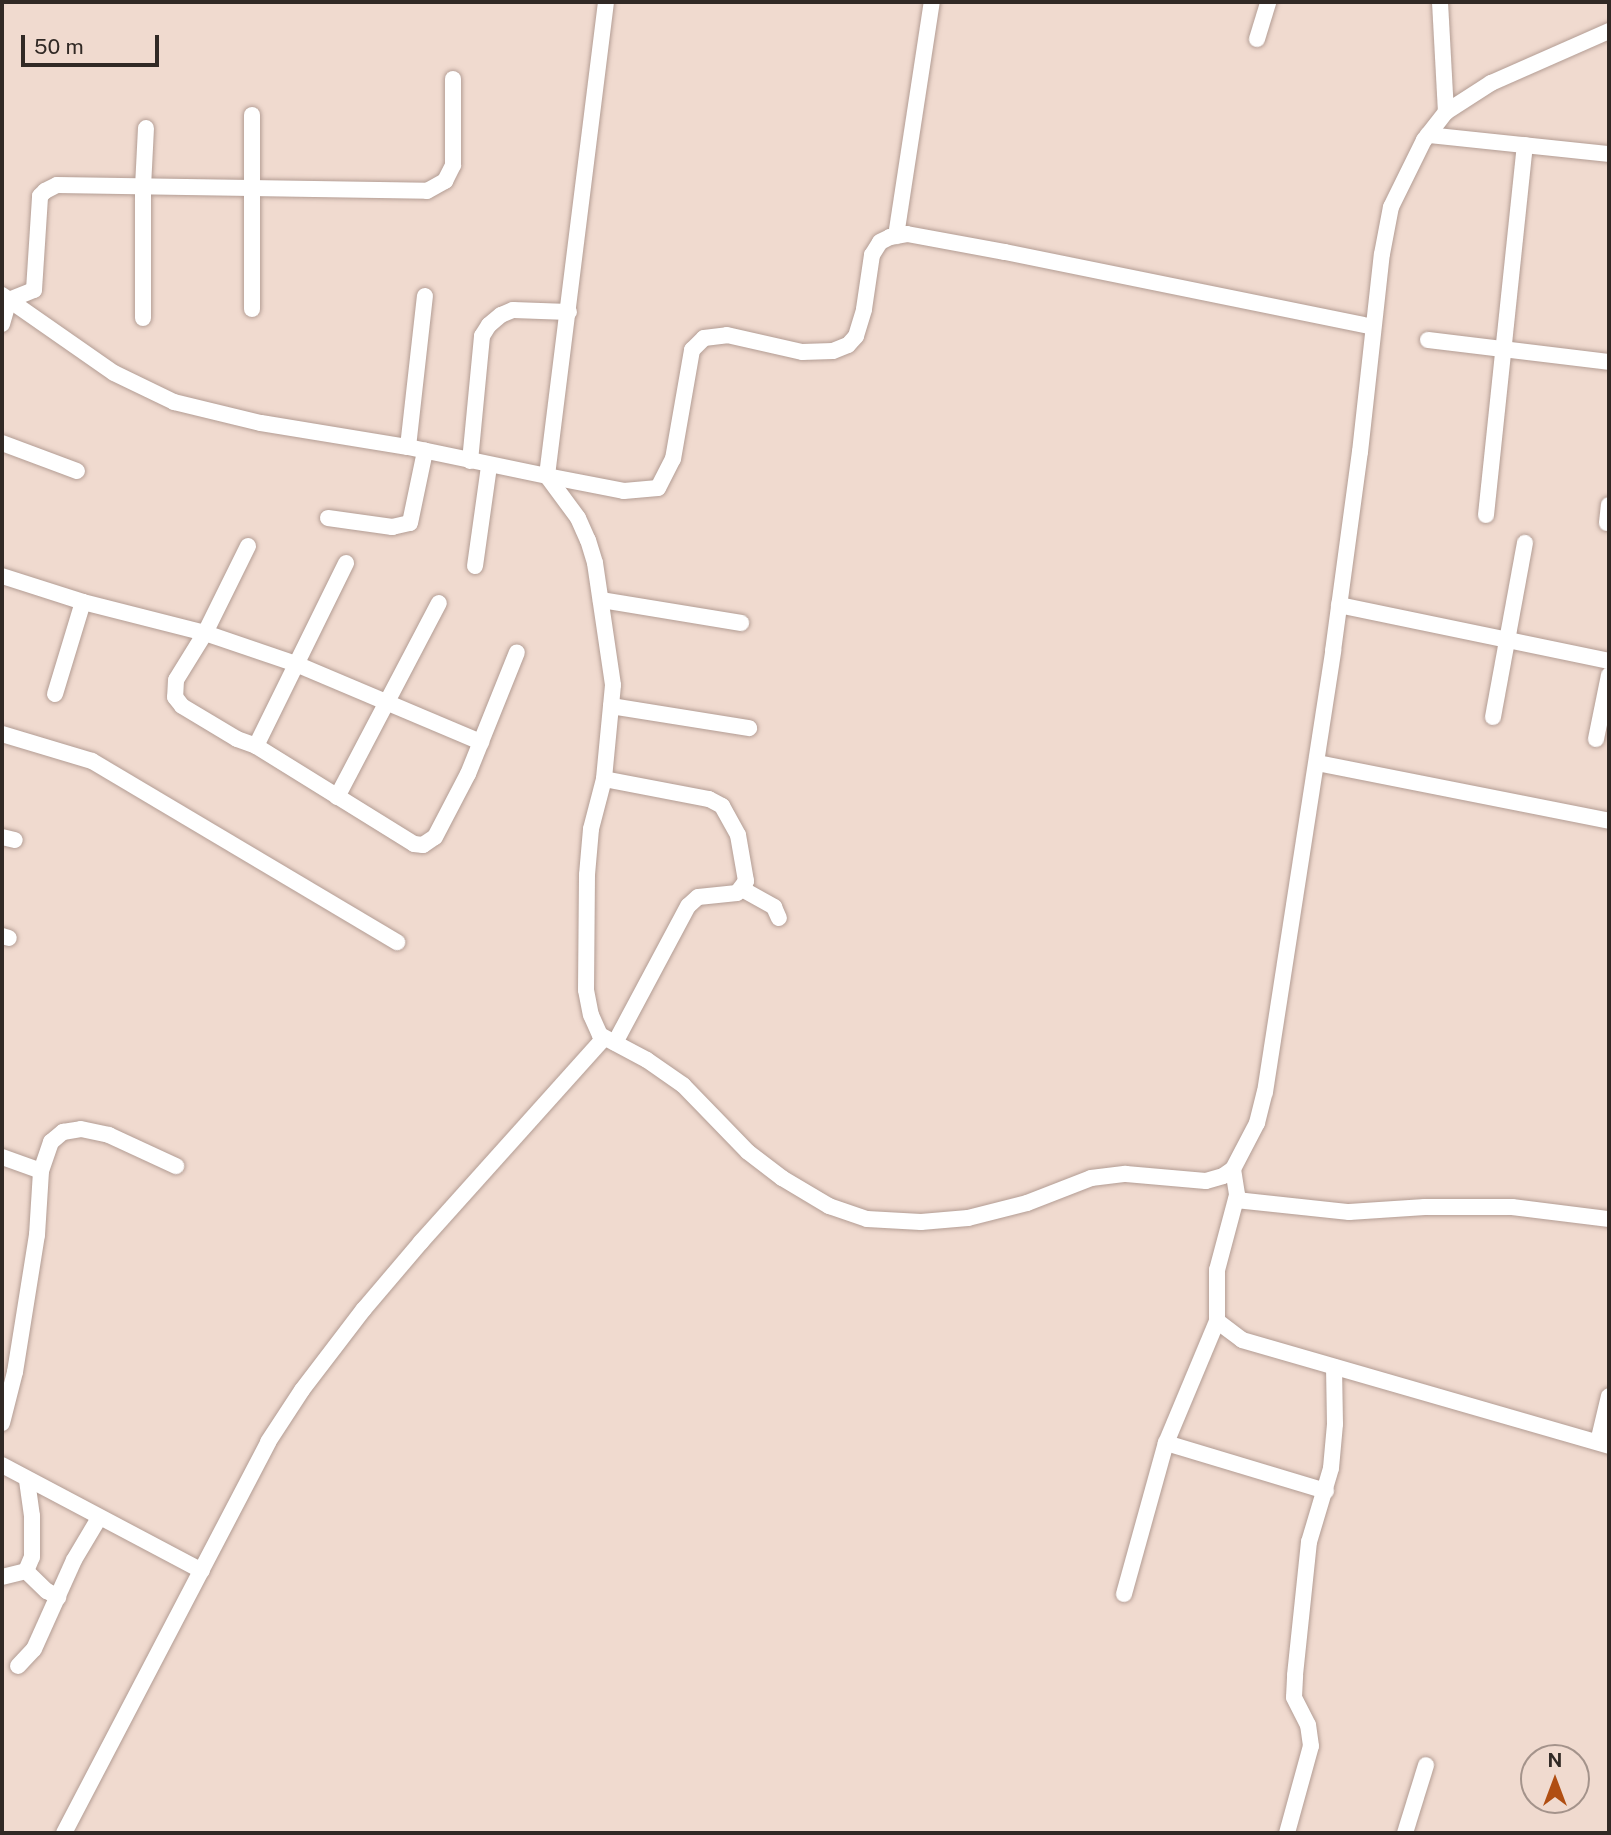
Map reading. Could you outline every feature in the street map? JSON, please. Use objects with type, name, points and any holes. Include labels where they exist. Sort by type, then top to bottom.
[{"type":"street","points":[[606,2],[547,476],[578,518],[588,540],[601,600],[613,685],[604,779],[591,829],[585,911],[586,990],[591,1015],[610,1040],[647,1059],[683,1085],[748,1152],[782,1178],[829,1206],[867,1219],[921,1222],[968,1218],[1027,1203],[1091,1178],[1126,1174],[1206,1181],[1223,1176],[1233,1169],[1257,1123],[1265,1092],[1317,763],[1360,452],[1372,327],[1391,207],[1428,135],[1446,112],[1492,83],[1609,31]]},
{"type":"street","points":[[896,236],[932,2]]},
{"type":"street","points":[[1257,39],[1268,2]]},
{"type":"street","points":[[1440,2],[1446,112]]},
{"type":"street","points":[[6,298],[34,290],[40,196],[57,185],[427,191],[445,181],[453,164],[453,79]]},
{"type":"street","points":[[252,115],[252,309]]},
{"type":"street","points":[[144,318],[143,187],[146,128]]},
{"type":"street","points":[[1428,135],[1609,154]]},
{"type":"street","points":[[1486,515],[1525,145]]},
{"type":"street","points":[[6,298],[114,373],[163,398],[202,411],[408,447],[489,466],[624,491],[658,488],[673,459],[692,350],[704,338],[727,335],[802,352],[833,351],[848,345],[856,336],[864,309],[872,256],[880,242],[896,236],[906,234],[1005,252],[1372,327]]},
{"type":"street","points":[[408,447],[425,296]]},
{"type":"street","points":[[2,324],[6,298]]},
{"type":"street","points":[[470,461],[482,336],[489,325],[513,310],[569,312]]},
{"type":"street","points":[[1428,340],[1609,362]]},
{"type":"street","points":[[2,443],[77,471]]},
{"type":"street","points":[[328,518],[392,527],[410,523],[425,451]]},
{"type":"street","points":[[475,566],[489,466]]},
{"type":"street","points":[[1607,523],[1609,505]]},
{"type":"street","points":[[1493,717],[1525,543]]},
{"type":"street","points":[[248,546],[205,633],[176,680],[175,697],[182,706],[237,739],[256,746],[414,844],[424,845],[436,837],[481,742],[517,652]]},
{"type":"street","points":[[256,746],[346,562]]},
{"type":"street","points":[[2,576],[83,602],[205,633],[296,664],[481,742]]},
{"type":"street","points":[[601,600],[741,623]]},
{"type":"street","points":[[55,694],[83,602]]},
{"type":"street","points":[[337,797],[439,603]]},
{"type":"street","points":[[1339,606],[1609,661]]},
{"type":"street","points":[[1596,739],[1609,675]]},
{"type":"street","points":[[611,706],[749,728]]},
{"type":"street","points":[[2,734],[92,761],[397,942]]},
{"type":"street","points":[[1317,763],[1609,821]]},
{"type":"street","points":[[64,1833],[268,1442],[302,1390],[373,1298],[610,1040],[688,906],[698,897],[737,893],[742,889],[746,881],[743,850],[733,821],[722,806],[709,799],[604,779]]},
{"type":"street","points":[[742,889],[774,907],[779,918]]},
{"type":"street","points":[[2,1423],[15,1372],[37,1235],[41,1171],[51,1142],[64,1132],[81,1129],[109,1135],[176,1166]]},
{"type":"street","points":[[2,1157],[41,1171]]},
{"type":"street","points":[[1124,1594],[1166,1443],[1217,1321],[1217,1270],[1236,1200],[1233,1169]]},
{"type":"street","points":[[1236,1200],[1349,1212],[1463,1206],[1512,1207],[1609,1219]]},
{"type":"street","points":[[1217,1321],[1242,1340],[1603,1444],[1609,1396]]},
{"type":"street","points":[[1287,1833],[1311,1746],[1308,1725],[1294,1696],[1295,1675],[1309,1542],[1326,1491],[1335,1424],[1334,1367]]},
{"type":"street","points":[[1166,1443],[1326,1491]]},
{"type":"street","points":[[2,1465],[202,1572]]},
{"type":"street","points":[[26,1571],[32,1557],[32,1516],[27,1480]]},
{"type":"street","points":[[18,1666],[34,1649],[74,1560],[99,1518]]},
{"type":"street","points":[[2,1577],[26,1571]]},
{"type":"street","points":[[26,1571],[58,1597]]},
{"type":"street","points":[[1405,1833],[1426,1765]]}]
